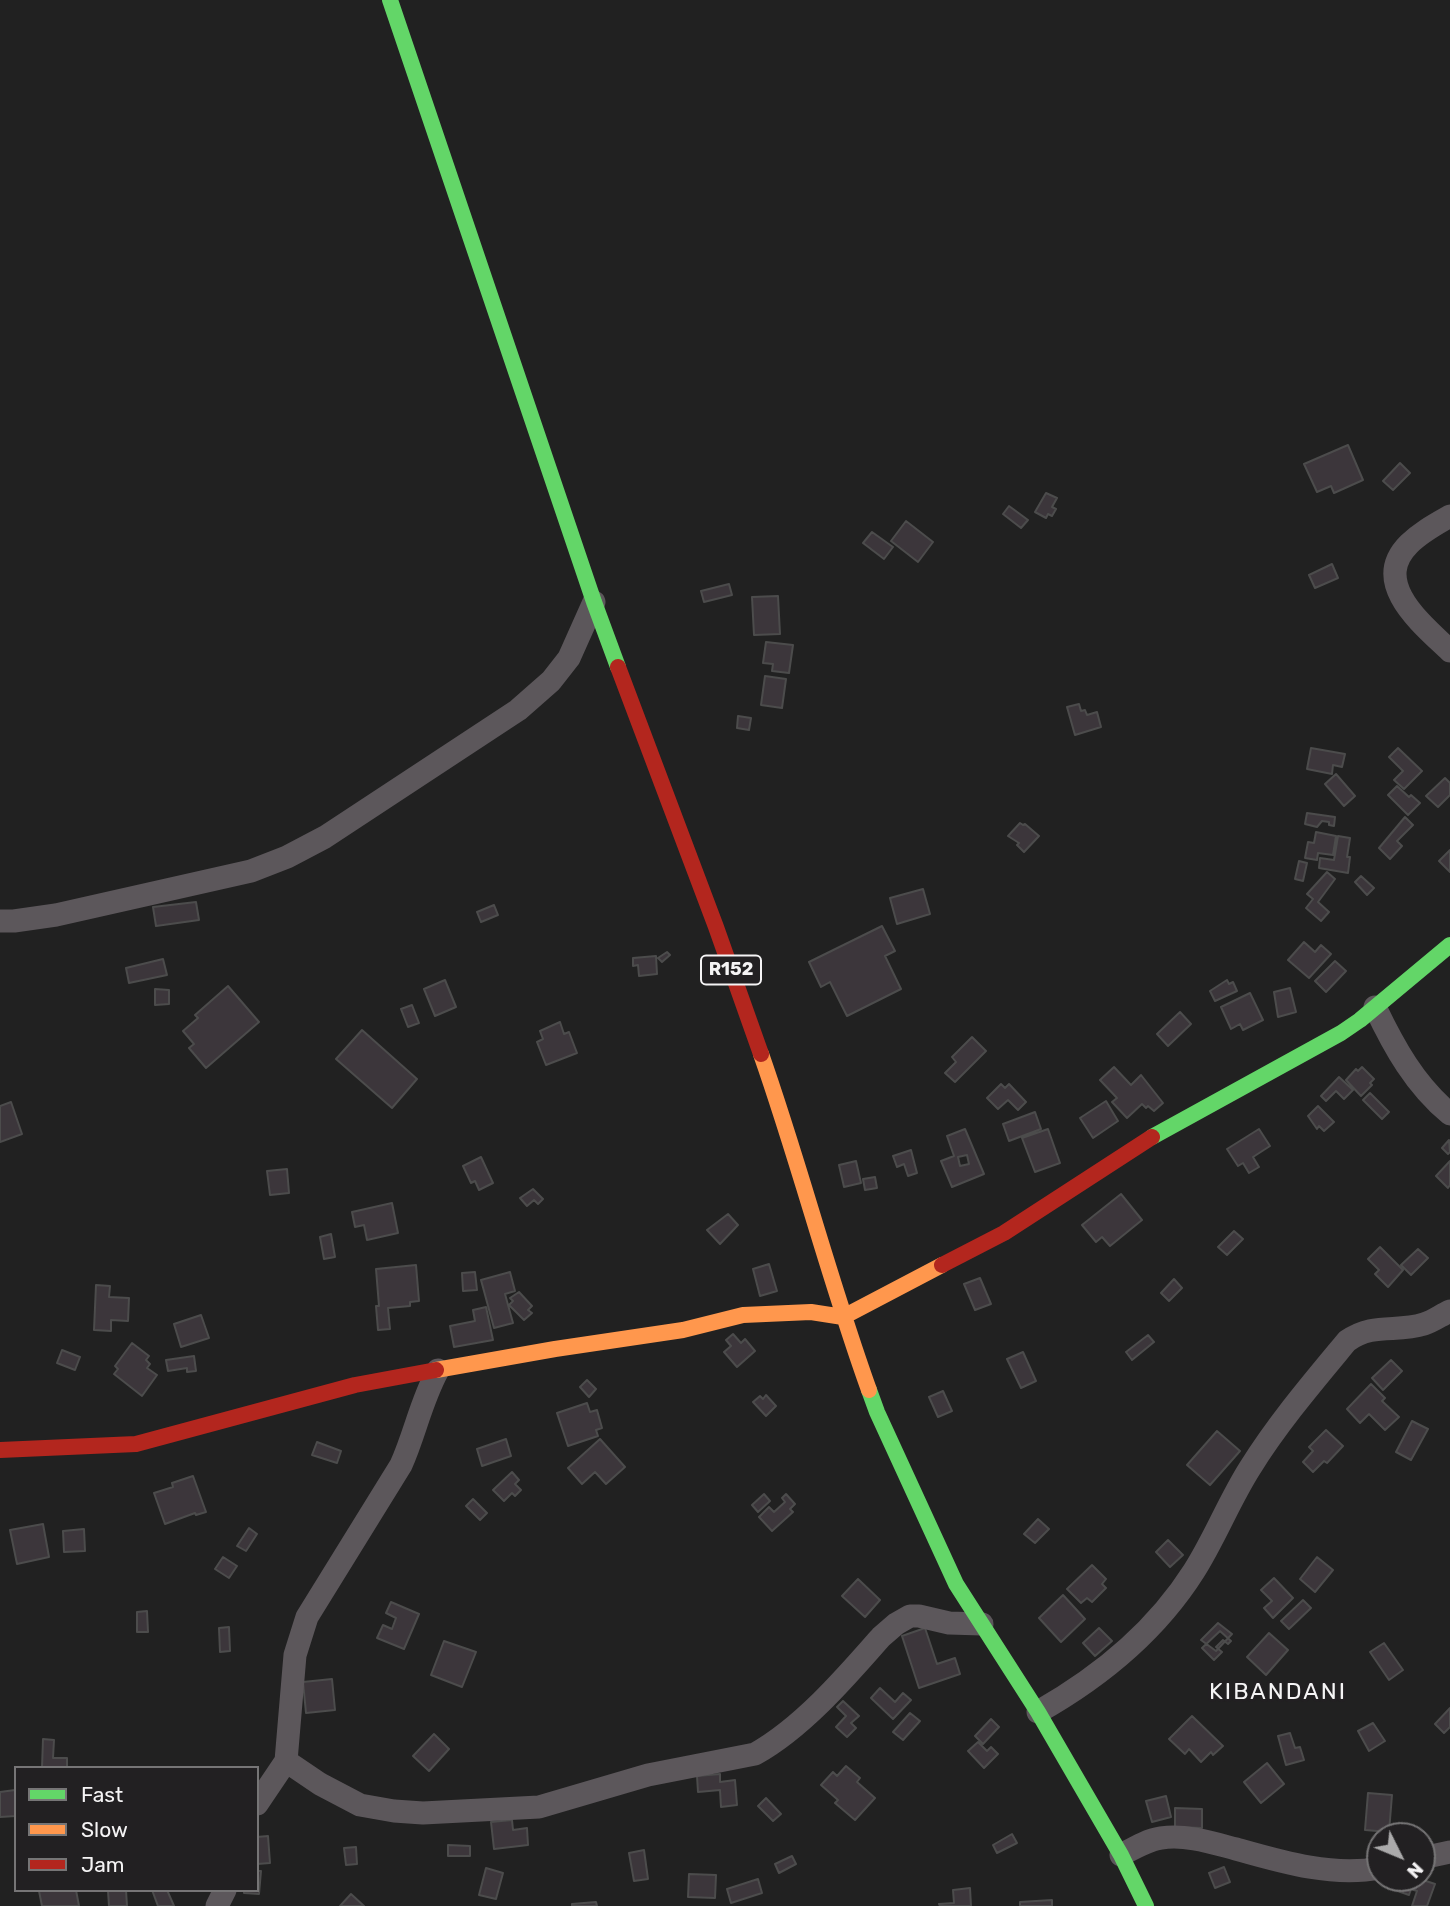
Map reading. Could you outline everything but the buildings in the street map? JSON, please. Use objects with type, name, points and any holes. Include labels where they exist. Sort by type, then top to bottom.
[{"type":"main road","name":"R152","points":[[390,0],[594,602],[716,927],[789,1134],[843,1317],[877,1412],[956,1584],[1038,1712],[1122,1855],[1146,1906]]},
{"type":"main road","points":[[0,1451],[136,1444],[355,1385],[555,1349],[683,1330],[743,1315],[811,1312],[843,1317],[1004,1233],[1161,1132],[1341,1033],[1450,945]]},
{"type":"street","points":[[1450,516],[1409,544],[1397,559],[1394,576],[1400,595],[1409,610],[1450,651]]},
{"type":"street","points":[[0,920],[14,921],[56,915],[251,871],[316,842],[518,710],[551,681],[569,658],[594,602]]},
{"type":"street","points":[[1375,1007],[1405,1065],[1450,1114]]},
{"type":"street","points":[[1038,1712],[1072,1692],[1116,1660],[1165,1610],[1194,1572],[1250,1467],[1347,1341],[1374,1328],[1422,1325],[1450,1311]]},
{"type":"street","points":[[259,1801],[286,1760],[295,1655],[307,1617],[401,1465],[428,1388],[438,1370]]},
{"type":"street","points":[[286,1760],[320,1784],[360,1805],[383,1809],[447,1812],[539,1807],[648,1775],[755,1754],[796,1724],[888,1630],[910,1616],[948,1623],[982,1624]]},
{"type":"street","points":[[1122,1855],[1160,1838],[1178,1837],[1310,1867],[1366,1869]]},
{"type":"traffic: fast","points":[[390,0],[618,667]]},
{"type":"traffic: fast","points":[[1152,1137],[1341,1033],[1450,945]]},
{"type":"traffic: fast","points":[[869,1390],[956,1584],[1038,1712],[1121,1855],[1146,1906]]},
{"type":"traffic: slow","points":[[761,1054],[869,1390]]},
{"type":"traffic: slow","points":[[436,1370],[683,1330],[743,1315],[811,1312],[843,1317],[942,1265]]},
{"type":"traffic: jam","points":[[618,667],[761,1054]]},
{"type":"traffic: jam","points":[[942,1265],[1004,1233],[1152,1137]]},
{"type":"traffic: jam","points":[[0,1450],[136,1444],[355,1385],[436,1370]]},
{"type":"district","name":"KIBANDANI","points":[[1278,1692]]}]
